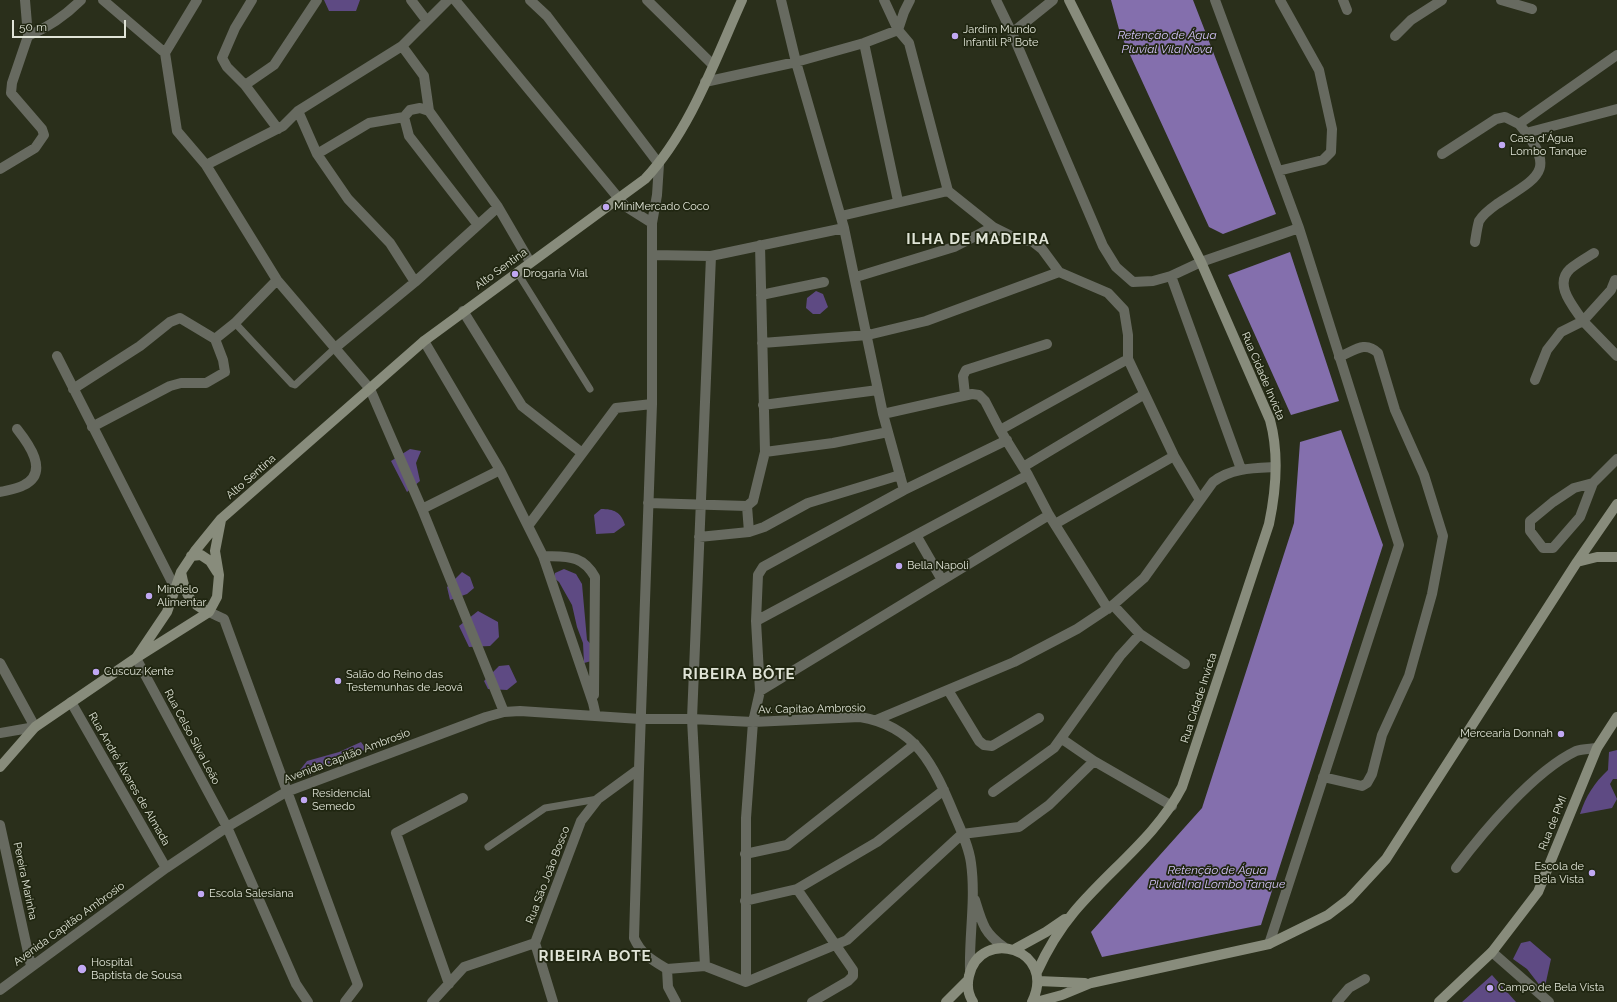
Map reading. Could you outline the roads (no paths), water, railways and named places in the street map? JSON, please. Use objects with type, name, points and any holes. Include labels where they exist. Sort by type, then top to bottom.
[{"type":"main road","name":"Alto Sentina","points":[[136,658],[167,612],[174,586],[181,572],[191,556],[221,519],[424,341],[645,179],[659,164],[684,123],[705,82],[742,0]]},
{"type":"main road","name":"Rua Cidade Invicta","points":[[1032,1002],[1037,993],[1038,976],[1053,940],[1074,912],[1123,862],[1172,806],[1182,787],[1269,524],[1274,503],[1274,432],[1270,420],[1201,262],[1069,0]]},
{"type":"main road","points":[[1036,1002],[1062,995],[1091,983],[1269,944],[1328,915],[1354,894],[1386,859],[1577,562],[1617,504]]},
{"type":"main road","points":[[181,572],[185,593],[192,603],[209,612],[217,597],[218,576],[215,551],[221,519]]},
{"type":"main road","points":[[191,556],[201,555],[210,561],[218,576]]},
{"type":"main road","points":[[1577,562],[1597,557],[1617,557]]},
{"type":"main road","name":"Alto Sentina","points":[[0,767],[35,727],[136,658],[209,612]]},
{"type":"main road","name":"Rua de PMI","points":[[1439,1002],[1492,952],[1538,892],[1597,748],[1617,717]]},
{"type":"main road","name":"Rua Cidade Invicta","points":[[1015,949],[1046,932],[1074,912]]},
{"type":"main road","points":[[946,1002],[969,975],[976,961],[993,949],[1015,949],[1028,958],[1038,976],[1091,983]]},
{"type":"main road","points":[[969,975],[968,990],[974,1002]]},
{"type":"street","points":[[0,169],[35,148],[44,135],[42,129],[11,94],[12,83],[28,36],[25,0]]},
{"type":"street","points":[[28,36],[50,26],[70,11],[81,0]]},
{"type":"street","points":[[103,0],[165,53]]},
{"type":"street","points":[[197,0],[165,53],[177,131],[206,165],[277,280],[370,389],[422,509],[504,712]]},
{"type":"street","points":[[252,0],[235,28],[222,58],[227,67],[245,85],[278,129]]},
{"type":"street","points":[[245,85],[274,65],[317,0]]},
{"type":"street","points":[[411,0],[427,21]]},
{"type":"street","points":[[206,165],[283,126],[298,110],[402,46],[448,0]]},
{"type":"street","points":[[455,0],[619,198],[634,213],[652,223]]},
{"type":"street","points":[[530,0],[547,16],[659,164],[657,195],[652,223],[652,404],[640,719],[634,938],[639,949],[647,957],[667,969],[704,966],[746,982],[847,940],[962,834],[1019,827],[1049,805],[1094,760]]},
{"type":"street","points":[[647,0],[713,65]]},
{"type":"street","points":[[781,0],[796,62],[841,216],[856,277],[883,414],[904,490]]},
{"type":"street","points":[[884,0],[898,30],[910,43],[948,191],[993,227],[1019,240],[1032,241],[1042,249],[1059,272],[1108,293],[1124,310],[1128,335],[1128,359],[1143,395],[1174,456],[1200,500]]},
{"type":"street","points":[[898,30],[910,0]]},
{"type":"street","points":[[996,0],[1012,33],[1104,246],[1116,267],[1132,282],[1153,281],[1171,276],[1201,262],[1299,228]]},
{"type":"street","points":[[1012,33],[1053,0]]},
{"type":"street","points":[[1214,0],[1299,228],[1398,545],[1269,944]]},
{"type":"street","points":[[1278,171],[1323,160],[1330,152],[1332,129],[1319,70],[1280,0]]},
{"type":"street","points":[[1343,0],[1347,10]]},
{"type":"street","points":[[1395,36],[1411,20],[1442,0]]},
{"type":"street","points":[[1501,0],[1532,9]]},
{"type":"street","points":[[705,82],[796,62],[864,43],[898,30]]},
{"type":"street","points":[[864,43],[898,201]]},
{"type":"street","points":[[402,46],[424,76],[429,111],[498,207],[530,262]]},
{"type":"street","points":[[1519,124],[1617,56]]},
{"type":"street","points":[[317,154],[369,123],[404,118],[410,110],[420,108],[429,111]]},
{"type":"street","points":[[298,110],[317,154],[348,199],[390,243],[415,282]]},
{"type":"street","points":[[1526,133],[1617,110]]},
{"type":"street","points":[[1442,154],[1496,119],[1505,117],[1519,124],[1540,156],[1540,169],[1535,178],[1487,211],[1480,221],[1475,242]]},
{"type":"street","points":[[404,118],[409,136],[478,225]]},
{"type":"street","points":[[841,216],[898,201],[948,191]]},
{"type":"street","points":[[335,348],[415,282],[498,207]]},
{"type":"street","points":[[856,277],[954,247],[993,227]]},
{"type":"street","points":[[652,255],[711,256],[844,228]]},
{"type":"street","points":[[648,503],[747,506],[753,501],[758,488],[765,452],[760,245]]},
{"type":"street","points":[[1594,253],[1570,269],[1564,278],[1564,290],[1583,321],[1617,356]]},
{"type":"street","points":[[704,966],[692,719],[711,256]]},
{"type":"street","points":[[762,343],[868,335],[926,321],[1059,272]]},
{"type":"street","points":[[1171,276],[1241,469]]},
{"type":"street","points":[[215,339],[235,323],[277,280]]},
{"type":"street","points":[[1535,380],[1547,350],[1561,332],[1583,321],[1611,290],[1615,280]]},
{"type":"street","points":[[761,295],[824,282]]},
{"type":"street","points":[[463,311],[522,406],[582,453]]},
{"type":"street","points":[[73,389],[140,346],[170,322],[180,318],[215,339],[223,360],[224,372],[206,383],[181,383],[170,386],[92,427]]},
{"type":"street","points":[[424,341],[500,470],[543,556],[593,703],[596,716]]},
{"type":"street","points":[[965,395],[963,376],[966,370],[1047,344]]},
{"type":"street","points":[[1323,776],[1362,786],[1367,783],[1372,774],[1382,735],[1409,676],[1432,594],[1443,536],[1424,475],[1395,410],[1378,353],[1371,347],[1365,346],[1340,357]]},
{"type":"street","points":[[57,356],[174,586]]},
{"type":"street","points":[[1000,430],[1128,359]]},
{"type":"street","points":[[763,405],[878,390]]},
{"type":"street","points":[[883,414],[965,395],[980,395],[1026,471],[1049,515],[1110,607],[1140,634],[1185,664]]},
{"type":"street","points":[[756,621],[916,535],[1026,471],[1143,395]]},
{"type":"street","points":[[528,526],[616,408],[652,404]]},
{"type":"street","points":[[0,492],[24,485],[30,481],[36,469],[33,452],[17,430]]},
{"type":"street","points":[[765,452],[833,443],[888,432]]},
{"type":"street","points":[[746,982],[745,854],[754,722],[760,691],[756,621],[758,575],[763,567],[904,490],[1006,440]]},
{"type":"street","points":[[1055,524],[1174,456]]},
{"type":"street","points":[[1593,483],[1574,488],[1553,502],[1530,521],[1530,532],[1543,548],[1553,548],[1580,517],[1593,483],[1617,459]]},
{"type":"street","points":[[876,720],[1014,662],[1077,629],[1110,607],[1144,578],[1213,482],[1222,475],[1241,469],[1275,467]]},
{"type":"street","points":[[422,509],[500,470]]},
{"type":"street","points":[[699,537],[750,532],[764,527],[808,503],[900,475]]},
{"type":"street","points":[[747,506],[750,532]]},
{"type":"street","points":[[760,691],[1049,515]]},
{"type":"street","points":[[916,535],[942,580]]},
{"type":"street","points":[[543,556],[575,558],[589,566],[595,577],[593,703]]},
{"type":"street","points":[[209,612],[224,619],[286,792],[358,985],[345,1002]]},
{"type":"street","points":[[993,792],[1054,748],[1062,739],[1120,656],[1140,634]]},
{"type":"street","name":"Rua Celso Silva Leão","points":[[136,658],[227,827],[296,984],[308,1002]]},
{"type":"street","points":[[0,663],[35,727],[0,733]]},
{"type":"street","points":[[948,690],[979,741],[984,745],[992,746],[1039,718]]},
{"type":"street","name":"Rua André Álvares de Almada","points":[[71,702],[166,868]]},
{"type":"street","name":"Avenida Capitão Ambrosio","points":[[1,987],[166,868],[227,827],[286,792],[486,717],[504,712],[520,711],[640,719]]},
{"type":"street","name":"Av. Capitao Ambrosio","points":[[640,719],[692,719],[754,722],[860,717],[876,720],[898,730],[915,744],[929,761],[944,790],[962,834],[971,863],[972,888],[969,975]]},
{"type":"street","points":[[1062,739],[1094,760],[1172,806]]},
{"type":"street","points":[[745,854],[787,845],[915,744]]},
{"type":"street","points":[[1456,868],[1478,839],[1538,778],[1577,751],[1597,748]]},
{"type":"street","name":"Rua São João Bosco","points":[[535,943],[581,821],[598,799],[639,769]]},
{"type":"street","points":[[745,902],[797,889],[876,842],[944,790]]},
{"type":"street","points":[[449,984],[396,833],[463,798]]},
{"type":"street","name":"Pereira Marinha","points":[[1,829],[31,966]]},
{"type":"street","name":"Av. Capitao Ambrosio","points":[[972,888],[982,926],[993,939],[1004,948]]},
{"type":"street","points":[[797,889],[853,970],[853,976],[848,981],[812,1002]]},
{"type":"street","points":[[432,1002],[464,967],[535,943],[553,1002]]},
{"type":"street","points":[[1492,952],[1549,1002]]},
{"type":"street","points":[[667,969],[668,987],[676,1002]]},
{"type":"street","points":[[1338,1002],[1349,988],[1364,979]]},
{"type":"lane","points":[[517,272],[590,390]]},
{"type":"lane","points":[[235,323],[292,384],[295,385],[335,348]]},
{"type":"lane","points":[[488,847],[545,808],[598,799]]},
{"type":"water","name":"Retenção de Água Pluvial Vila Nova","points":[[1111,0],[1193,0],[1276,214],[1223,234],[1209,227],[1120,33]]},
{"type":"water","points":[[1290,252],[1339,401],[1291,415],[1228,275]]},
{"type":"water","name":"Retenção de Água Pluvial na Lombo Tanque","points":[[1341,430],[1383,545],[1261,925],[1102,957],[1091,932],[1202,808],[1294,523],[1300,442]]},
{"type":"place","name":"Jardim Mundo Infantil Rª Bote","points":[[955,36]]},
{"type":"place","name":"Casa d´Água Lombo Tanque","points":[[1502,145]]},
{"type":"place","name":"MiniMercado Coco","points":[[606,207]]},
{"type":"place","name":"Drogaria Vial","points":[[515,274]]},
{"type":"place","name":"Bella Napoli","points":[[899,566]]},
{"type":"place","name":"Mindelo Alimentar","points":[[149,596]]},
{"type":"place","name":"Cuscuz Kente","points":[[96,672]]},
{"type":"place","name":"Salão do Reino das Testemunhas de Jeová","points":[[338,681]]},
{"type":"place","name":"Mercearia Donnah","points":[[1561,734]]},
{"type":"place","name":"Residencial Semedo","points":[[304,800]]},
{"type":"place","name":"Escola de Bela Vista","points":[[1592,873]]},
{"type":"place","name":"Escola Salesiana","points":[[201,894]]},
{"type":"place","name":"Hospital Baptista de Sousa","points":[[82,969]]},
{"type":"place","name":"Campo de Bela Vista","points":[[1490,988]]},
{"type":"district","name":"ILHA DE MADEIRA","points":[[978,239]]},
{"type":"district","name":"RIBEIRA BÔTE","points":[[739,674]]},
{"type":"district","name":"RIBEIRA BOTE","points":[[595,956]]}]
